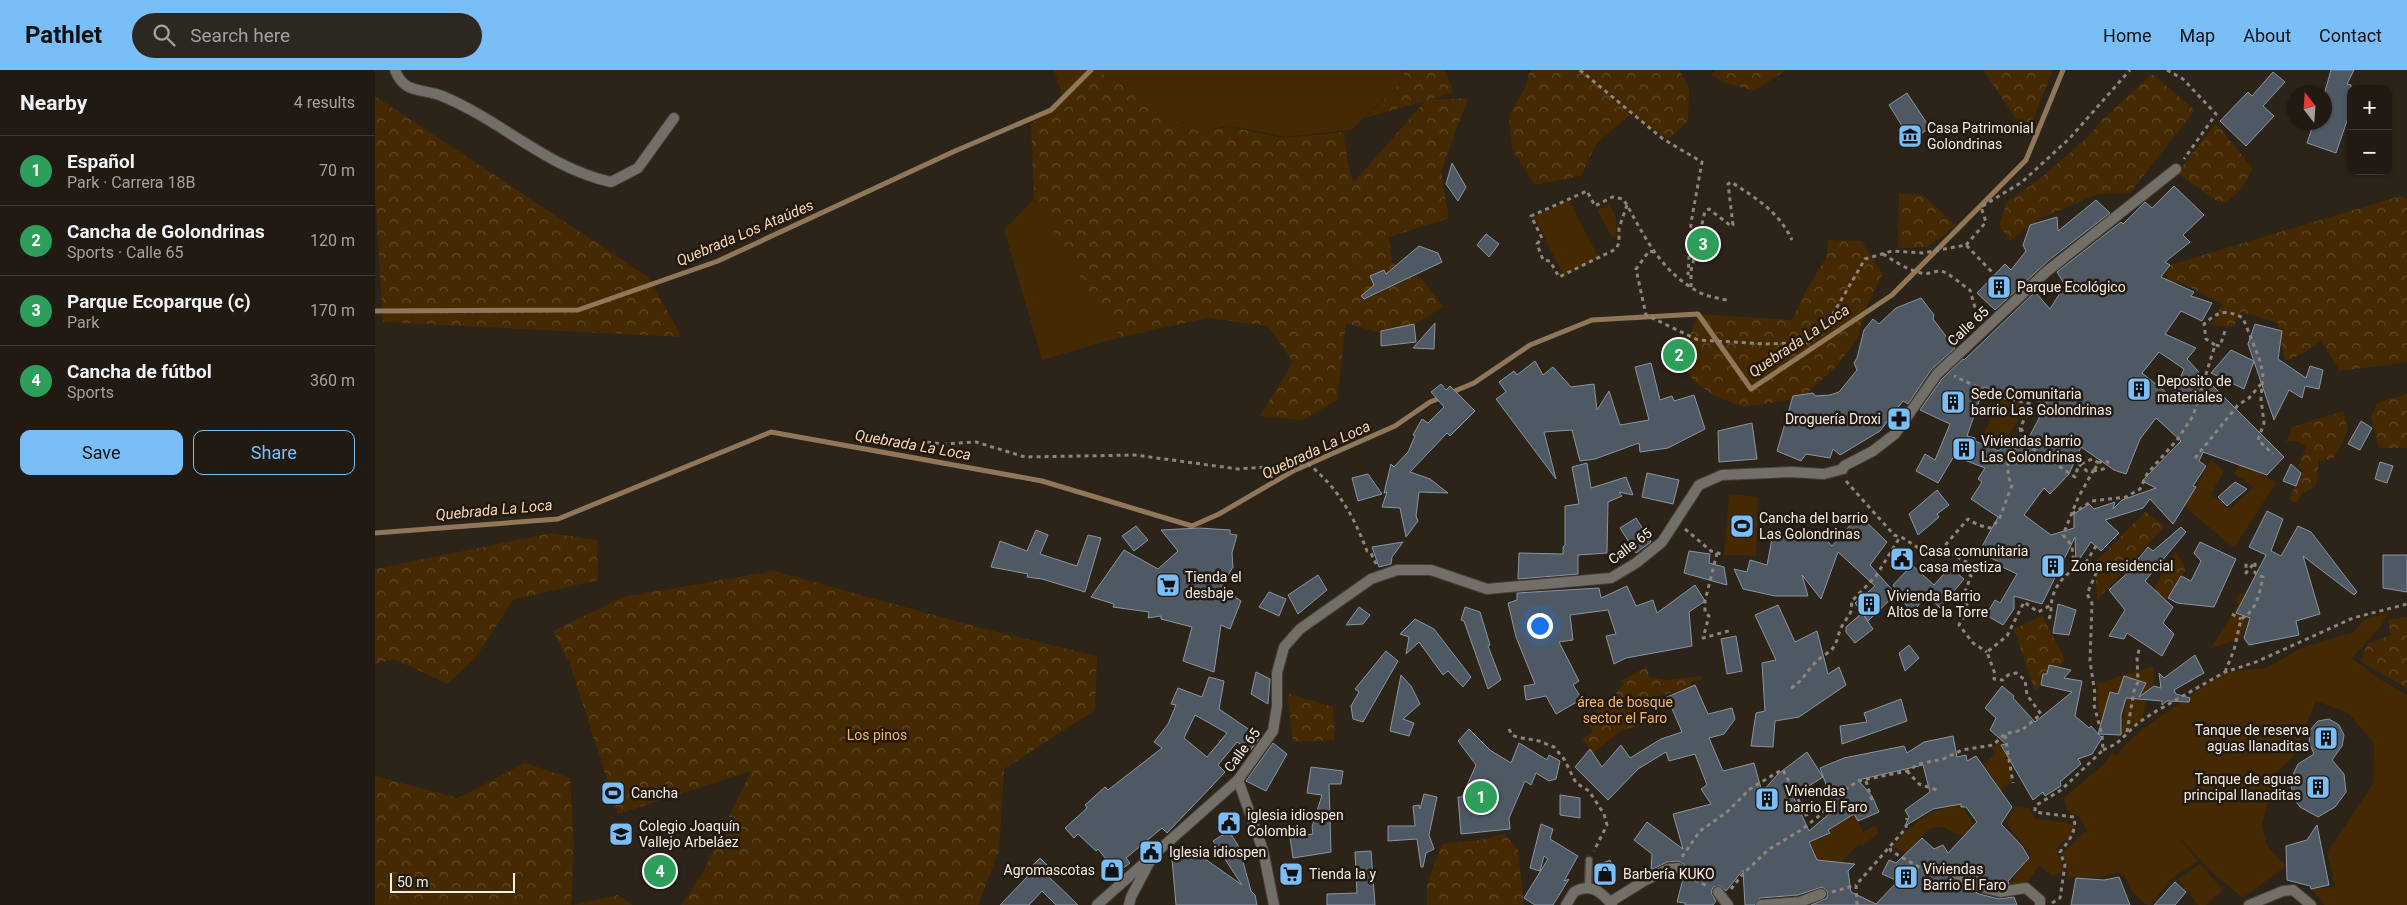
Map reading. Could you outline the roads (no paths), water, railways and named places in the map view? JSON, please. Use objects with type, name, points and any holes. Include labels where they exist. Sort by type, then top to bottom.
[{"type":"street","points":[[395,70],[399,79],[406,86],[440,95],[470,109],[551,159],[586,177],[611,182],[638,168],[674,118]]},
{"type":"street","name":"Calle 65","points":[[1097,905],[1238,780],[1273,731],[1277,706],[1277,673],[1284,647],[1300,629],[1371,579],[1397,570],[1431,570],[1487,589],[1611,578],[1636,563],[1662,542],[1699,485],[1722,475],[1792,472],[1824,474],[1843,469],[1844,466],[1873,451],[1895,434],[1943,369],[2046,272],[2176,169]]},
{"type":"street","points":[[1238,780],[1263,850],[1274,905]]},
{"type":"street","points":[[1129,905],[1131,897],[1151,858]]},
{"type":"street","points":[[1566,905],[1574,892],[1588,887],[1596,889],[1611,904],[1644,881],[1668,869],[1676,869]]},
{"type":"street","points":[[1957,875],[1981,888],[2000,892],[2026,888],[2040,900],[2042,905]]},
{"type":"street","points":[[2249,905],[2283,891],[2293,890],[2311,905]]},
{"type":"street","points":[[1718,892],[1726,903]]},
{"type":"street","points":[[1761,905],[1800,902],[1821,894]]},
{"type":"lane","points":[[1588,887],[1589,860]]},
{"type":"waterway","name":"Quebrada Los Ataúdes","points":[[375,311],[578,310],[718,261],[955,151],[1051,110],[1091,70]]},
{"type":"waterway","name":"Quebrada La Loca","points":[[1450,393],[1474,383],[1530,345],[1592,320],[1698,314],[1751,389],[1892,295],[2026,160],[2063,70]]},
{"type":"waterway","name":"Quebrada La Loca","points":[[375,533],[558,519],[771,432],[1042,481],[1192,526],[1219,514],[1293,471],[1395,426],[1430,402],[1443,397]]},
{"type":"place","name":"Casa Patrimonial Golondrinas","points":[[1910,136]]},
{"type":"place","name":"Parque Ecoparque (c)","points":[[1703,244]]},
{"type":"place","name":"Parque Ecológico","points":[[1999,287]]},
{"type":"place","name":"Cancha de Golondrinas","points":[[1679,355]]},
{"type":"place","name":"Deposito de materiales","points":[[2139,389]]},
{"type":"place","name":"Sede Comunitaria barrio Las Golondrinas","points":[[1953,402]]},
{"type":"place","name":"Droguería Droxi","points":[[1899,419]]},
{"type":"place","name":"Viviendas barrio Las Golondrinas","points":[[1964,449]]},
{"type":"place","name":"Cancha del barrio Las Golondrinas","points":[[1742,526]]},
{"type":"place","name":"Casa comunitaria casa mestiza","points":[[1902,559]]},
{"type":"place","name":"Zona residencial","points":[[2053,566]]},
{"type":"place","name":"Tienda el desbaje","points":[[1168,585]]},
{"type":"place","name":"Vivienda Barrio Altos de la Torre","points":[[1869,604]]},
{"type":"place","name":"Tanque de reserva aguas llanaditas","points":[[2326,738]]},
{"type":"place","name":"Tanque de aguas principal llanaditas","points":[[2318,787]]},
{"type":"place","name":"Cancha","points":[[613,793]]},
{"type":"place","name":"Español","points":[[1481,797]]},
{"type":"place","name":"Viviendas barrio El Faro","points":[[1767,799]]},
{"type":"place","name":"iglesia idiospen Colombia","points":[[1229,823]]},
{"type":"place","name":"Colegio Joaquín Vallejo Arbeláez","points":[[621,834]]},
{"type":"place","name":"Iglesia idiospen","points":[[1151,852]]},
{"type":"place","name":"Agromascotas","points":[[1112,870]]},
{"type":"place","name":"Cancha de fútbol","points":[[660,871]]},
{"type":"place","name":"Tienda la y","points":[[1291,874]]},
{"type":"place","name":"Barbería KUKO","points":[[1605,874]]},
{"type":"place","name":"Viviendas Barrio El Faro","points":[[1906,877]]},
{"type":"park label","name":"área de bosque sector el Faro","points":[[1625,710]]},
{"type":"park label","name":"Los pinos","points":[[877,735]]}]
